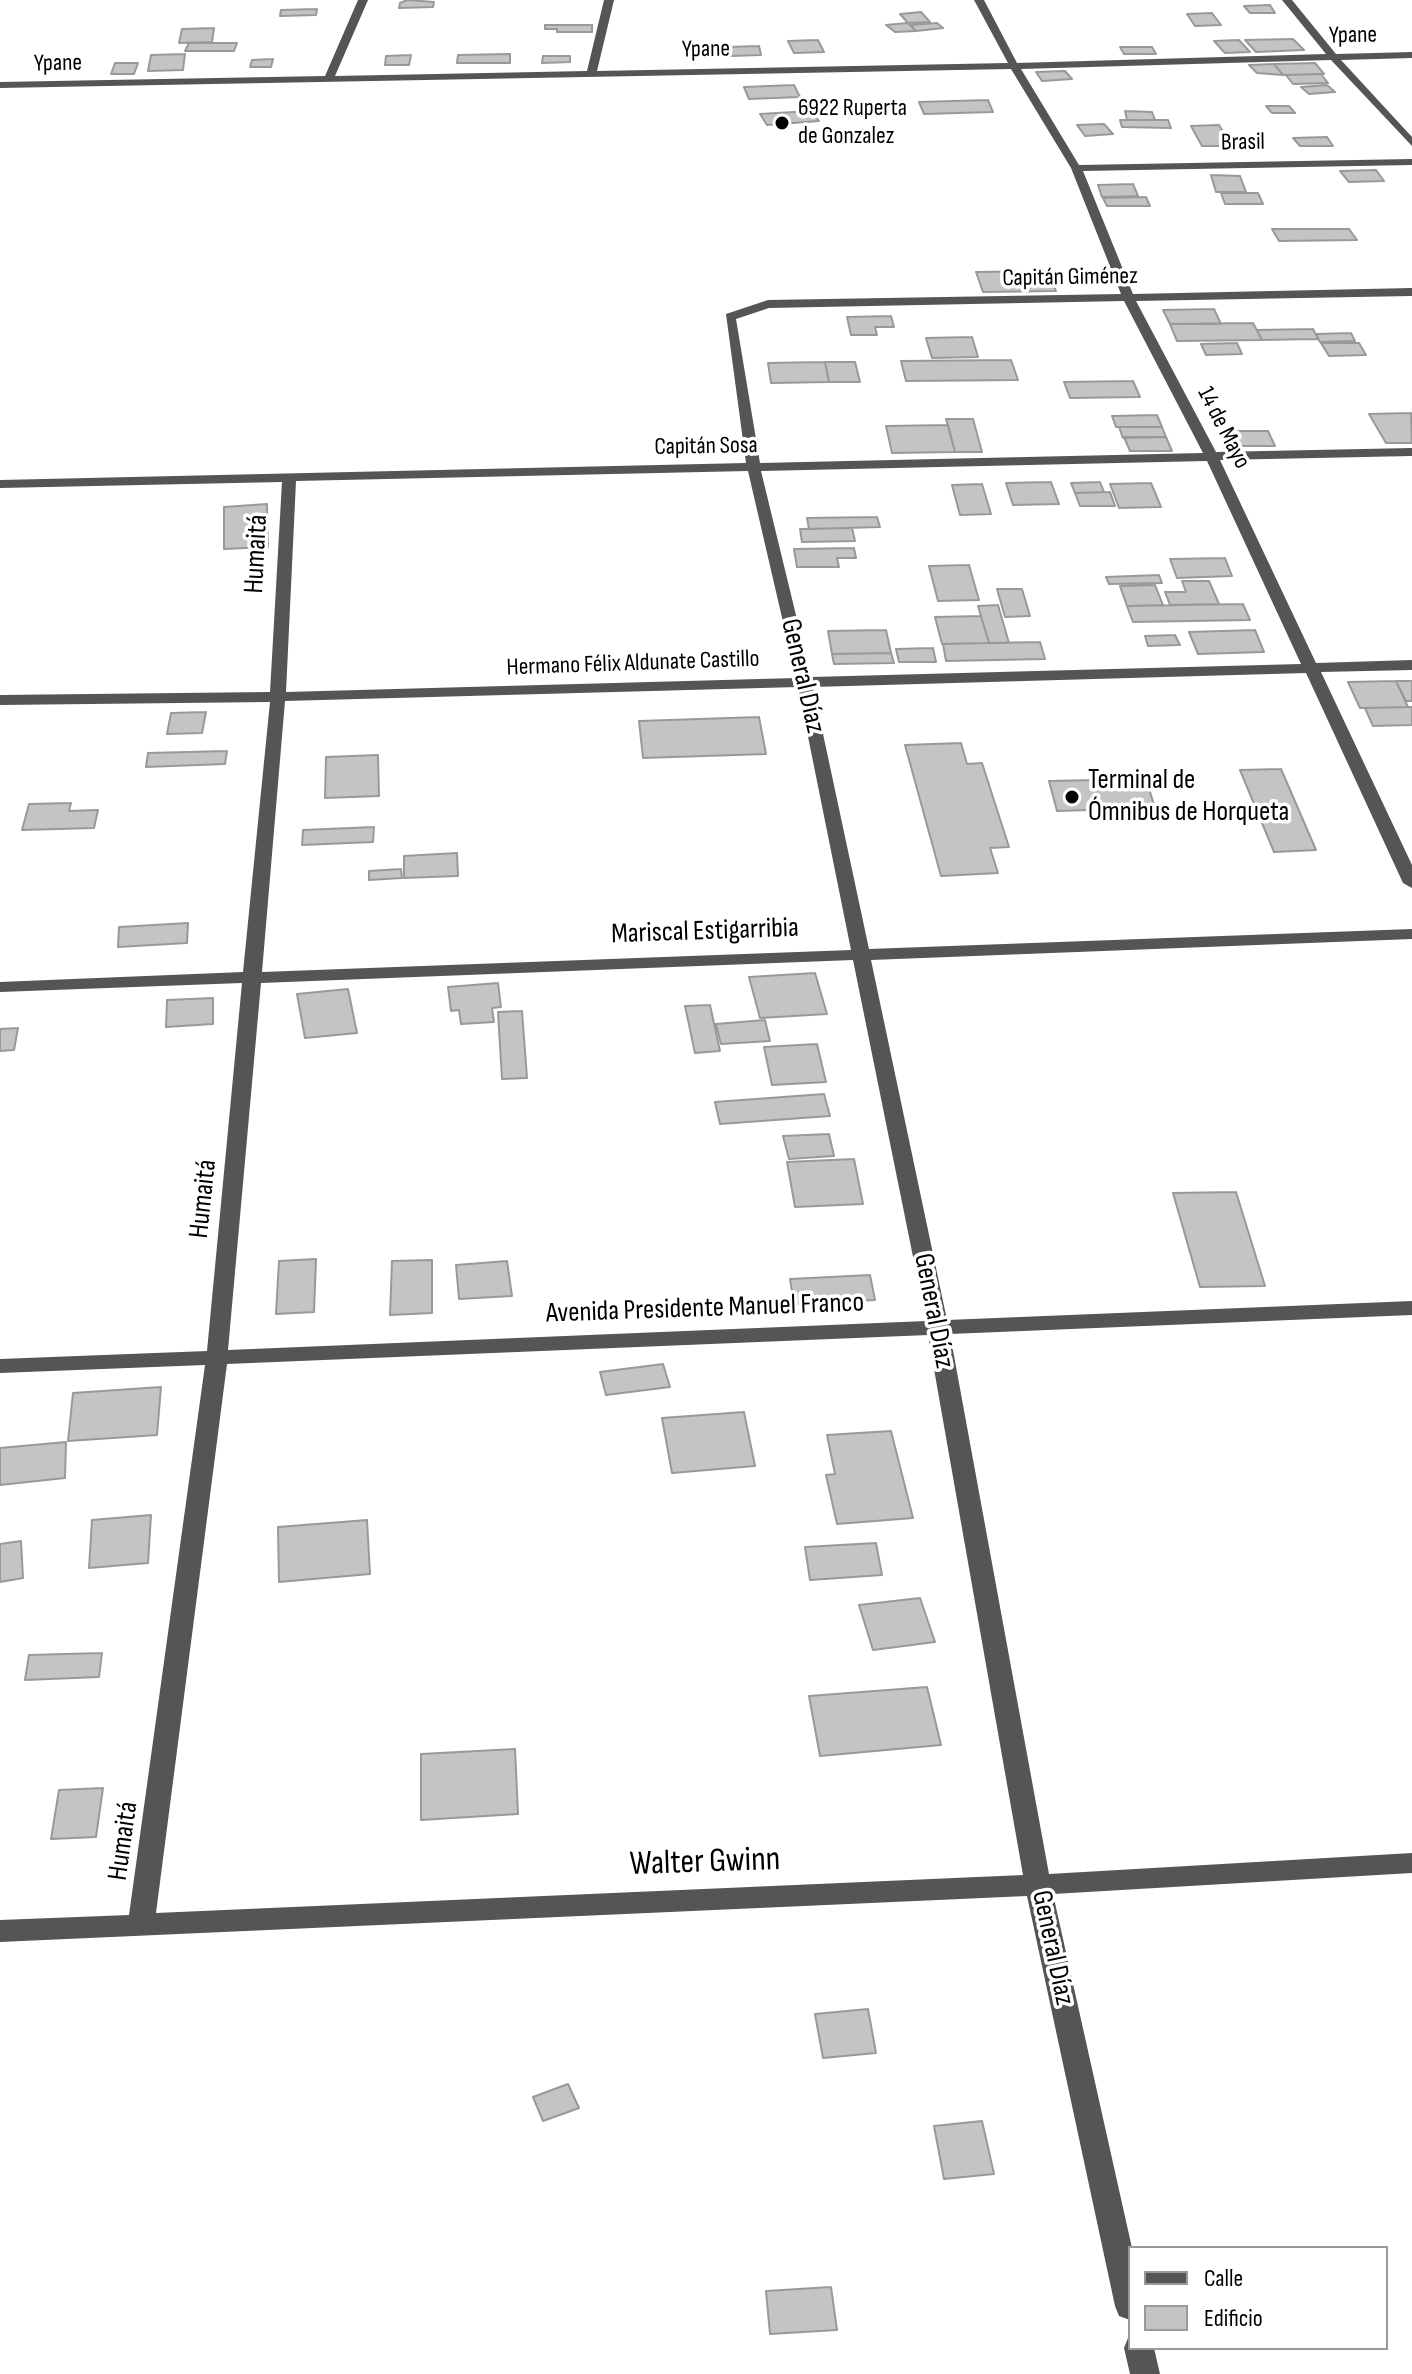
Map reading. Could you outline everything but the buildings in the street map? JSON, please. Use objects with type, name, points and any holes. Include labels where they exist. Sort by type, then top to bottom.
[{"type":"street","points":[[329,78],[363,0]]},
{"type":"street","points":[[592,72],[609,0]]},
{"type":"street","name":"14 de Mayo","points":[[979,0],[1014,66],[1076,168],[1130,300],[1212,457],[1412,883]]},
{"type":"street","points":[[1287,0],[1333,57],[1412,143]]},
{"type":"street","name":"Ypane","points":[[0,85],[1014,66],[1412,55]]},
{"type":"street","name":"Brasil","points":[[1076,168],[1412,162]]},
{"type":"street","name":"Capitán Giménez","points":[[730,317],[768,304],[1130,300],[1412,292]]},
{"type":"street","name":"General Díaz","points":[[730,317],[754,469],[805,683],[938,1329],[1038,1885],[1128,2297]]},
{"type":"street","name":"Capitán Sosa","points":[[0,484],[1412,452]]},
{"type":"street","name":"Humaitá","points":[[141,1924],[217,1355],[278,697],[289,476]]},
{"type":"street","name":"Hermano Félix Aldunate Castillo","points":[[0,700],[278,697],[1412,665]]},
{"type":"street","name":"Mariscal Estigarribia","points":[[0,987],[1412,934]]},
{"type":"street","name":"Avenida Presidente Manuel Franco","points":[[0,1366],[1412,1308]]},
{"type":"street","name":"Walter Gwinn","points":[[0,1931],[1038,1885],[1412,1863]]},
{"type":"street","points":[[1139,2350],[1145,2374]]},
{"type":"place","name":"6922 Ruperta de Gonzalez","points":[[782,123]]},
{"type":"place","name":"Terminal de Ómnibus de Horqueta","points":[[1072,797]]}]
